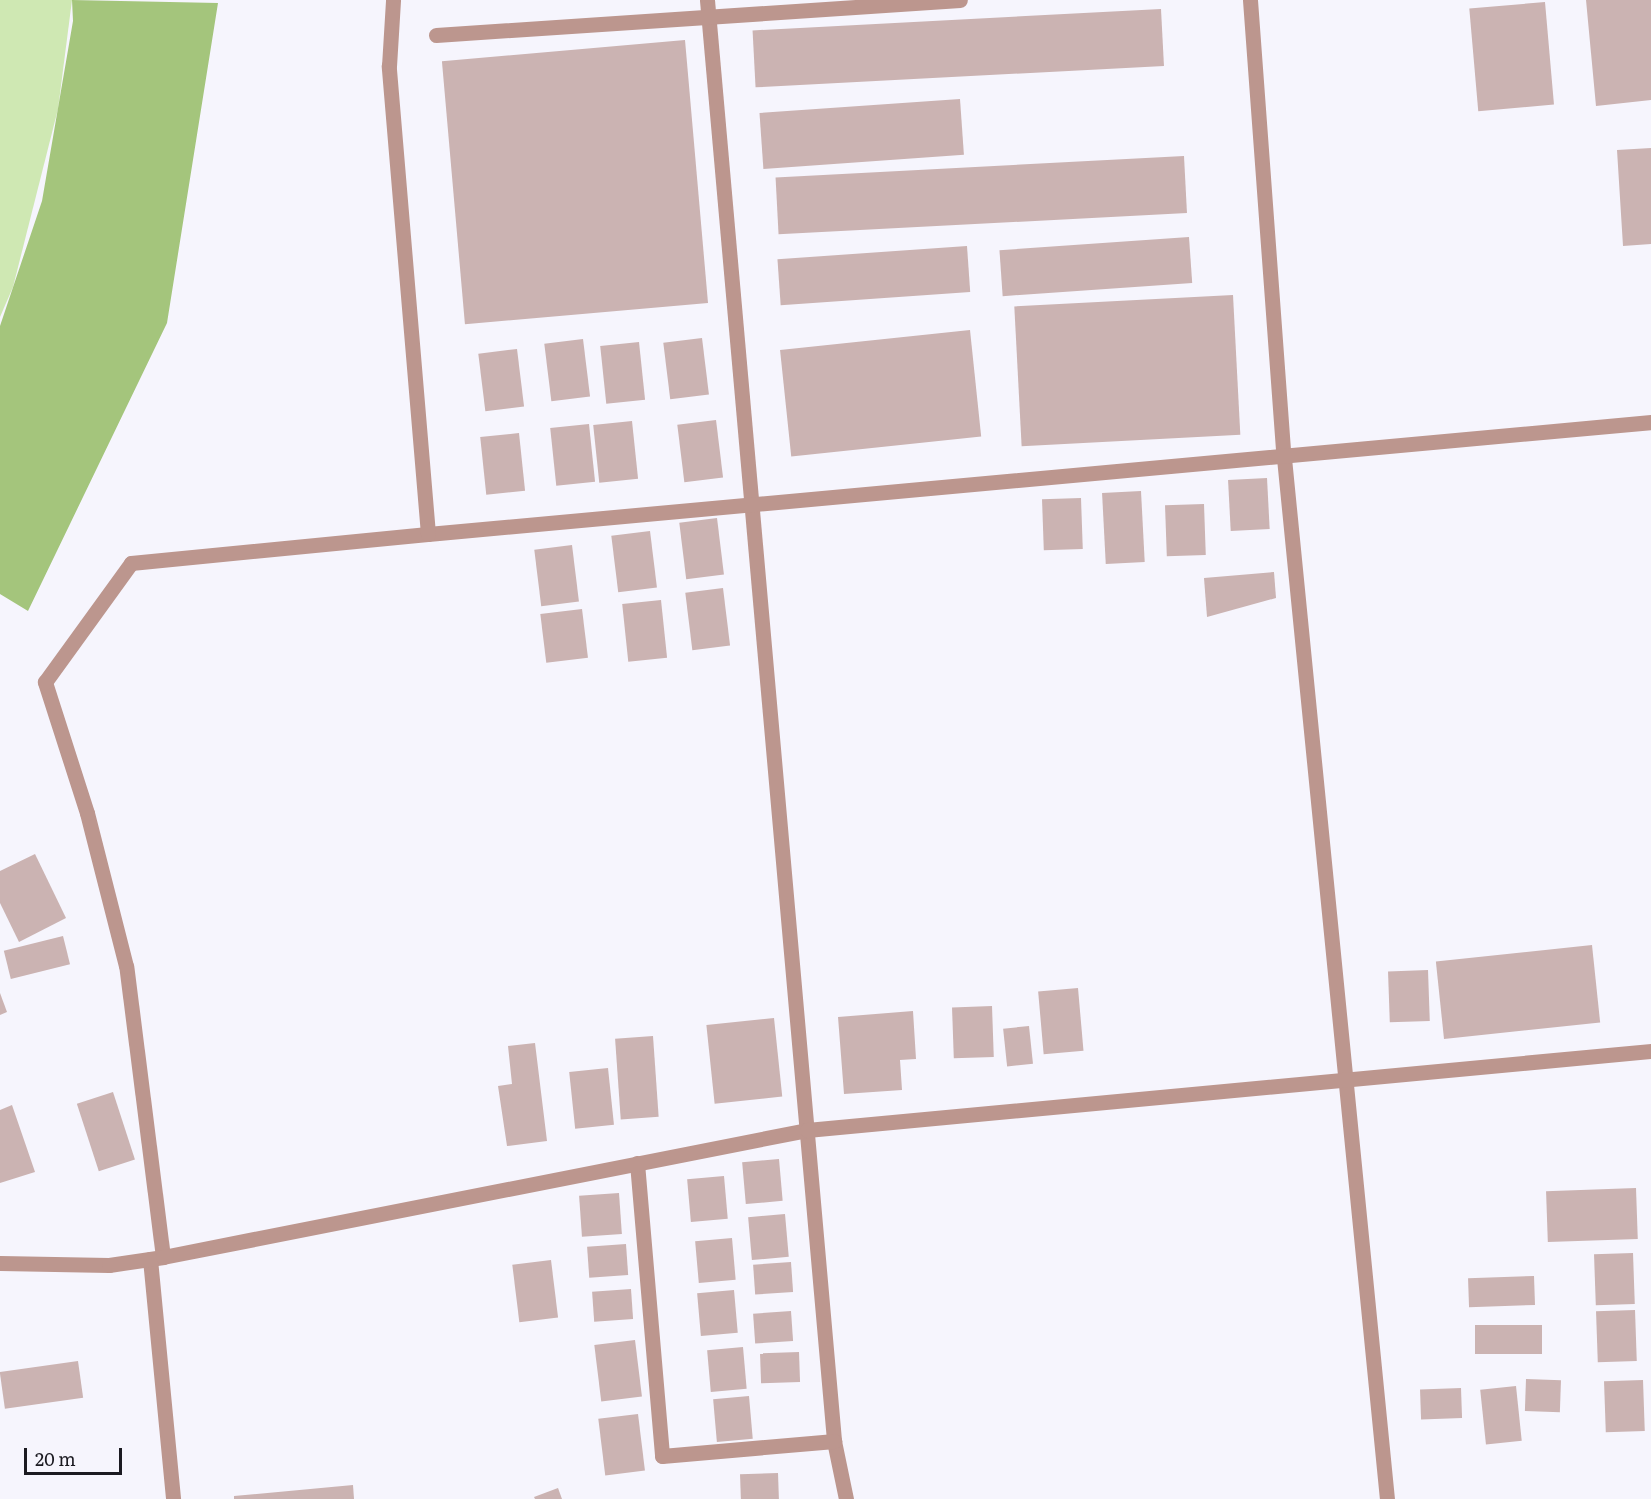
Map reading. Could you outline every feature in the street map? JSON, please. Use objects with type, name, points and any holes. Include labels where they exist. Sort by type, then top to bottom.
[{"type":"street","points":[[393,0],[389,66],[429,534]]},
{"type":"street","points":[[436,35],[708,7],[960,0]]},
{"type":"street","points":[[1250,0],[1284,458],[1343,1079],[1387,1499]]},
{"type":"street","points":[[708,7],[834,1441],[846,1499]]},
{"type":"street","points":[[173,1499],[156,1258],[126,966],[87,813],[45,682],[131,563],[751,503],[1284,458],[1651,422]]},
{"type":"street","points":[[0,1263],[109,1265],[156,1258],[807,1130],[1651,1051]]},
{"type":"street","points":[[637,1163],[662,1456],[834,1441]]},
{"type":"green space","points":[[0,0],[72,0],[58,109],[13,287],[0,317]]},
{"type":"green space","points":[[72,0],[218,3],[167,323],[28,611],[0,594],[0,326],[42,201],[73,21]]},
{"type":"building","points":[[1586,0],[1651,0],[1651,100],[1596,106]]},
{"type":"building","points":[[1545,2],[1554,105],[1478,111],[1469,9]]},
{"type":"building","points":[[1161,9],[1164,66],[756,87],[753,30]]},
{"type":"building","points":[[685,40],[708,303],[465,324],[442,61]]},
{"type":"building","points":[[960,99],[964,155],[763,169],[759,113]]},
{"type":"building","points":[[1651,148],[1651,244],[1623,246],[1617,150]]},
{"type":"building","points":[[1184,156],[1187,213],[779,234],[776,177]]},
{"type":"building","points":[[1189,237],[1192,283],[1003,296],[999,250]]},
{"type":"building","points":[[967,246],[970,292],[781,305],[777,259]]},
{"type":"building","points":[[1233,295],[1240,435],[1022,446],[1014,306]]},
{"type":"building","points":[[970,330],[981,436],[791,456],[780,350]]},
{"type":"building","points":[[702,338],[709,395],[670,399],[663,343]]},
{"type":"building","points":[[583,339],[590,397],[551,401],[544,344]]},
{"type":"building","points":[[639,342],[645,400],[606,404],[600,346]]},
{"type":"building","points":[[517,349],[524,407],[485,411],[478,354]]},
{"type":"building","points":[[716,420],[723,478],[684,482],[677,425]]},
{"type":"building","points":[[632,421],[638,479],[599,483],[593,425]]},
{"type":"building","points":[[589,424],[595,482],[556,486],[550,428]]},
{"type":"building","points":[[519,433],[525,491],[486,495],[480,437]]},
{"type":"building","points":[[1267,478],[1270,529],[1231,531],[1228,480]]},
{"type":"building","points":[[1141,491],[1145,562],[1106,564],[1102,493]]},
{"type":"building","points":[[1081,498],[1083,549],[1044,550],[1042,499]]},
{"type":"building","points":[[1204,504],[1206,555],[1167,556],[1165,505]]},
{"type":"building","points":[[717,518],[724,575],[686,579],[679,523]]},
{"type":"building","points":[[650,531],[657,588],[618,592],[611,536]]},
{"type":"building","points":[[572,545],[579,602],[541,606],[534,550]]},
{"type":"building","points":[[1274,572],[1276,598],[1207,617],[1204,578]]},
{"type":"building","points":[[723,588],[730,646],[692,650],[685,593]]},
{"type":"building","points":[[661,600],[667,658],[628,662],[622,604]]},
{"type":"building","points":[[582,609],[588,658],[546,663],[540,614]]},
{"type":"building","points":[[35,854],[66,918],[19,942],[0,903],[0,871]]},
{"type":"building","points":[[63,936],[70,964],[11,979],[4,951]]},
{"type":"building","points":[[1592,945],[1600,1023],[1444,1039],[1436,961]]},
{"type":"building","points":[[1428,970],[1430,1021],[1390,1022],[1388,971]]},
{"type":"building","points":[[1078,988],[1083,1051],[1044,1054],[1038,991]]},
{"type":"building","points":[[0,993],[7,1012],[0,1015]]},
{"type":"building","points":[[992,1006],[994,1057],[954,1058],[952,1007]]},
{"type":"building","points":[[913,1011],[916,1059],[900,1060],[902,1090],[844,1094],[838,1017]]},
{"type":"building","points":[[774,1018],[782,1097],[715,1104],[706,1025]]},
{"type":"building","points":[[1029,1026],[1033,1064],[1007,1067],[1003,1029]]},
{"type":"building","points":[[653,1036],[659,1117],[621,1119],[615,1039]]},
{"type":"building","points":[[535,1043],[547,1141],[507,1146],[498,1086],[512,1084],[508,1046]]},
{"type":"building","points":[[608,1068],[614,1125],[575,1129],[569,1072]]},
{"type":"building","points":[[113,1092],[135,1160],[99,1171],[77,1104]]},
{"type":"building","points":[[12,1105],[35,1172],[0,1183],[0,1110]]},
{"type":"building","points":[[779,1159],[783,1201],[746,1204],[742,1162]]},
{"type":"building","points":[[724,1176],[728,1219],[691,1222],[687,1179]]},
{"type":"building","points":[[1636,1188],[1638,1239],[1548,1242],[1546,1191]]},
{"type":"building","points":[[619,1193],[622,1234],[582,1237],[579,1196]]},
{"type":"building","points":[[785,1214],[789,1257],[752,1260],[748,1217]]},
{"type":"building","points":[[732,1238],[736,1280],[699,1283],[695,1241]]},
{"type":"building","points":[[626,1244],[628,1275],[589,1278],[587,1247]]},
{"type":"building","points":[[1633,1253],[1635,1304],[1596,1305],[1594,1254]]},
{"type":"building","points":[[551,1260],[558,1318],[519,1322],[512,1265]]},
{"type":"building","points":[[791,1262],[793,1292],[755,1295],[753,1265]]},
{"type":"building","points":[[1534,1276],[1535,1305],[1469,1307],[1468,1278]]},
{"type":"building","points":[[631,1289],[633,1319],[594,1322],[592,1292]]},
{"type":"building","points":[[734,1290],[738,1333],[701,1336],[697,1293]]},
{"type":"building","points":[[1635,1310],[1637,1361],[1598,1362],[1596,1311]]},
{"type":"building","points":[[791,1311],[793,1341],[755,1344],[753,1314]]},
{"type":"building","points":[[1475,1325],[1542,1325],[1542,1354],[1475,1354]]},
{"type":"building","points":[[635,1340],[642,1397],[601,1402],[594,1345]]},
{"type":"building","points":[[743,1347],[747,1389],[711,1392],[707,1350]]},
{"type":"building","points":[[799,1352],[800,1382],[761,1383],[760,1353]]},
{"type":"building","points":[[78,1361],[83,1398],[5,1409],[0,1372]]},
{"type":"building","points":[[1526,1379],[1561,1380],[1560,1412],[1525,1411]]},
{"type":"building","points":[[1643,1380],[1645,1431],[1606,1432],[1604,1381]]},
{"type":"building","points":[[1516,1386],[1522,1441],[1486,1444],[1480,1390]]},
{"type":"building","points":[[1461,1388],[1462,1418],[1421,1419],[1420,1389]]},
{"type":"building","points":[[749,1396],[753,1439],[717,1442],[713,1399]]},
{"type":"building","points":[[638,1414],[645,1471],[605,1475],[598,1419]]},
{"type":"building","points":[[778,1473],[779,1499],[741,1499],[740,1474]]},
{"type":"building","points":[[353,1485],[354,1499],[234,1499],[234,1496]]},
{"type":"building","points":[[558,1488],[562,1499],[535,1499],[534,1497]]}]
